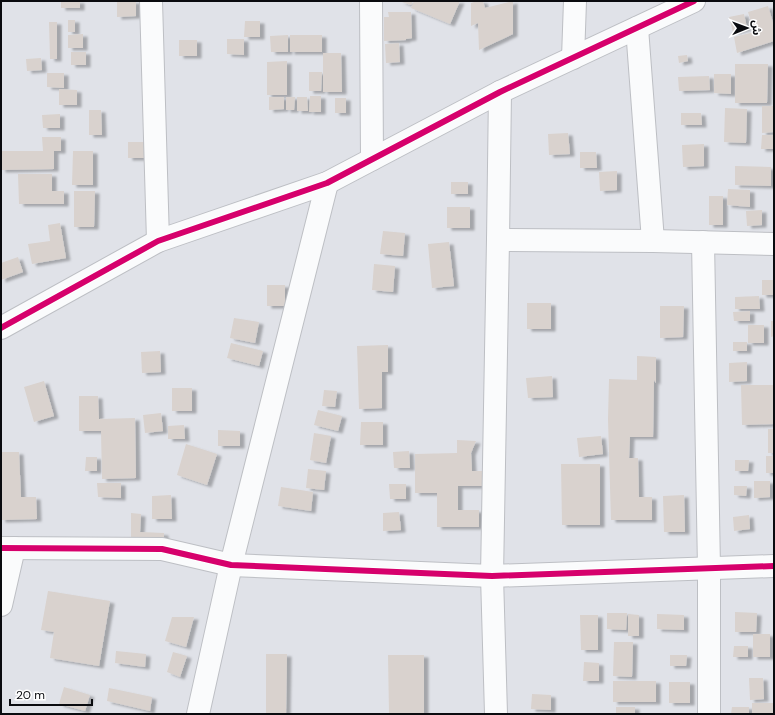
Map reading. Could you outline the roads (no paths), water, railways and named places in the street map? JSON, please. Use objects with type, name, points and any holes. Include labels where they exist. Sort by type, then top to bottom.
[{"type":"street","points":[[150,1],[158,241]]},
{"type":"street","points":[[371,1],[372,159]]},
{"type":"street","points":[[573,58],[574,1]]},
{"type":"street","points":[[1,328],[158,241],[327,183],[500,92],[694,1]]},
{"type":"street","points":[[637,28],[653,241]]},
{"type":"street","points":[[496,714],[492,576],[500,92]]},
{"type":"street","points":[[198,714],[231,565],[327,183]]},
{"type":"street","points":[[498,240],[653,241],[774,244]]},
{"type":"street","points":[[703,242],[709,568],[709,714]]},
{"type":"street","points":[[1,605],[8,548],[162,549],[231,565],[492,576],[774,566]]}]
